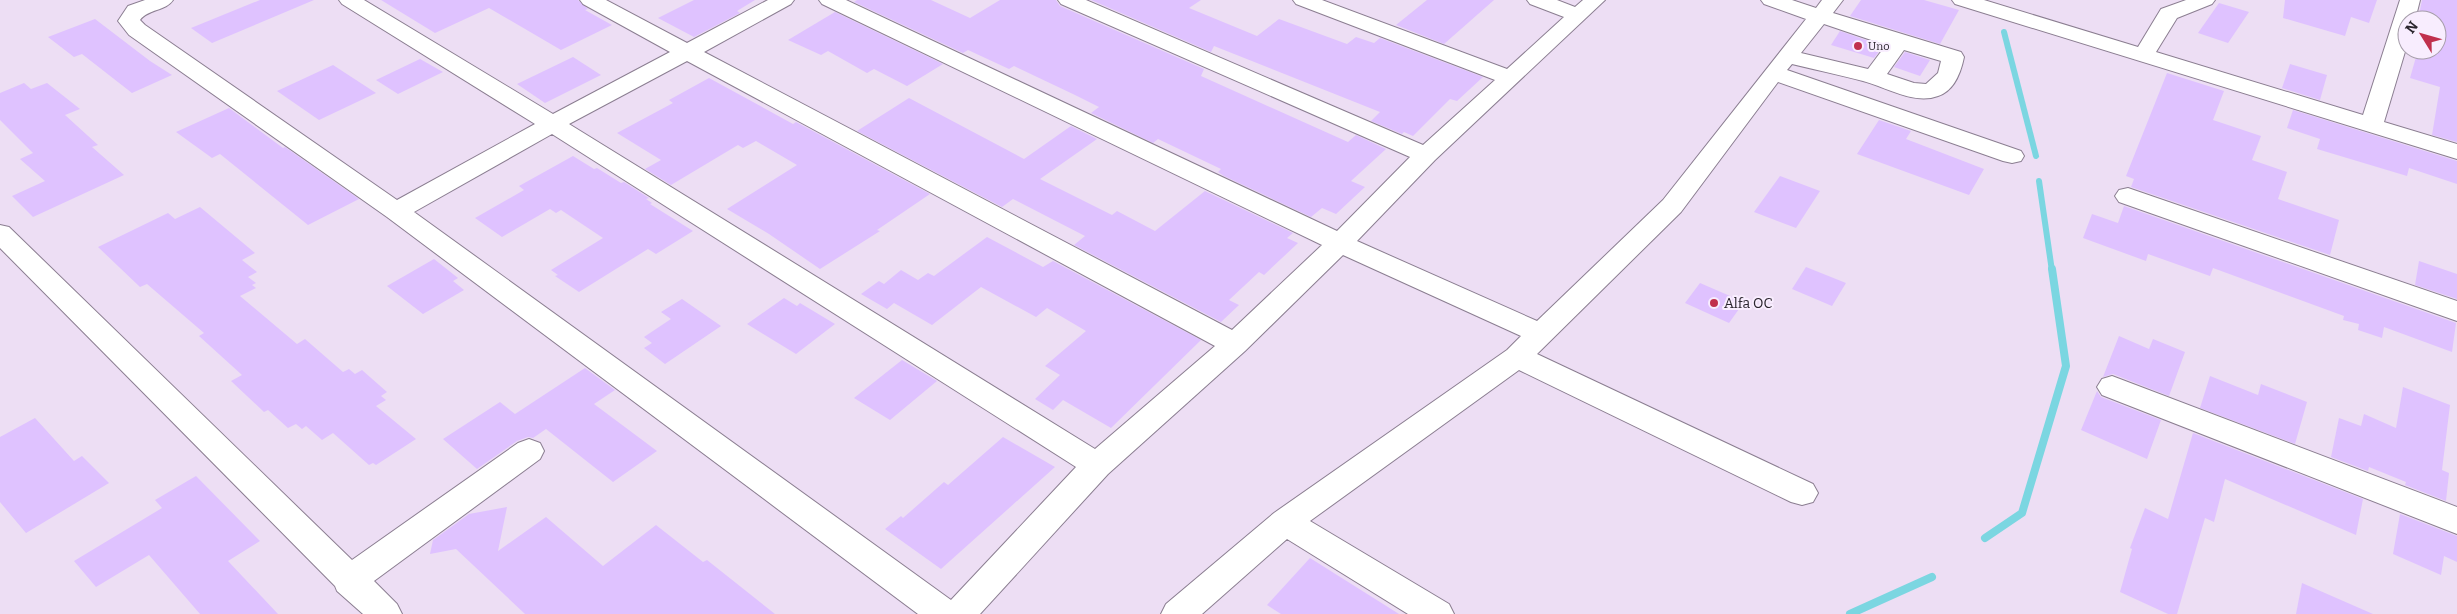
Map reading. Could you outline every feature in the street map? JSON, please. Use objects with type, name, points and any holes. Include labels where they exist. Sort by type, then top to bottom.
[{"type":"street","points":[[163,0],[136,11],[129,21],[137,30],[396,211],[944,614]]},
{"type":"street","points":[[349,0],[552,124],[1097,465]]},
{"type":"street","points":[[590,0],[1235,344]]},
{"type":"street","points":[[396,211],[552,124],[784,0]]},
{"type":"street","points":[[829,0],[1340,243],[1542,334]]},
{"type":"street","points":[[1068,0],[1426,154]]},
{"type":"street","points":[[1303,0],[1509,77]]},
{"type":"street","points":[[1537,0],[1578,15]]},
{"type":"street","points":[[959,614],[1097,465],[1235,344],[1340,243],[1426,154],[1595,0]]},
{"type":"street","points":[[1770,0],[1826,8],[1899,42],[1953,57],[1949,75],[1932,91],[1911,90],[1873,77],[1780,64]]},
{"type":"street","points":[[1962,0],[2457,152]]},
{"type":"street","points":[[2143,56],[2169,14],[2205,0]]},
{"type":"street","points":[[2371,126],[2410,0]]},
{"type":"street","points":[[1178,614],[1285,522],[1517,357],[1542,334],[1672,206],[1780,64],[1826,8]]},
{"type":"street","points":[[1873,77],[1899,42]]},
{"type":"street","points":[[1780,64],[2012,156]]},
{"type":"street","points":[[2128,196],[2457,311]]},
{"type":"street","points":[[0,233],[349,581],[385,614]]},
{"type":"street","points":[[1517,357],[1802,493]]},
{"type":"street","points":[[2112,387],[2457,520]]},
{"type":"street","points":[[349,581],[529,451]]},
{"type":"street","points":[[1285,522],[1437,614]]},
{"type":"building","points":[[260,0],[314,0],[212,43],[191,28]]},
{"type":"building","points":[[381,0],[578,0],[588,9],[585,10],[612,25],[561,50],[489,8],[435,33]]},
{"type":"building","points":[[694,0],[755,0],[737,11],[740,13],[694,37],[658,18]]},
{"type":"building","points":[[857,0],[931,0],[970,18],[1000,0],[1056,0],[1060,6],[1204,69],[1201,76],[1348,142],[1356,135],[1386,149],[1351,181],[1365,187],[1336,214],[1322,208],[1311,217],[1224,176],[1218,172],[1221,169],[1158,139],[1153,143],[1091,113],[1099,107],[1075,95],[1014,66],[1009,69],[968,50],[963,53],[854,2]]},
{"type":"building","points":[[1091,0],[1201,0],[1189,8],[1257,36],[1279,19],[1347,44],[1356,37],[1374,43],[1380,38],[1483,77],[1457,101],[1450,99],[1413,136],[1404,132],[1402,134],[1371,121],[1380,112],[1214,46],[1211,52]]},
{"type":"building","points":[[1427,0],[1494,0],[1444,44],[1396,25]]},
{"type":"building","points":[[1861,0],[1924,0],[1959,10],[1940,44],[1850,16]]},
{"type":"building","points":[[2285,0],[2377,0],[2369,23],[2351,17],[2345,36],[2283,18]]},
{"type":"building","points":[[2422,0],[2457,0],[2457,142],[2432,135],[2440,87],[2410,78],[2415,60],[2447,60],[2447,10],[2420,10]]},
{"type":"building","points":[[2219,3],[2249,12],[2228,43],[2198,33]]},
{"type":"building","points":[[835,12],[943,64],[907,86],[874,69],[867,73],[828,51],[821,55],[788,40]]},
{"type":"building","points":[[95,19],[150,61],[172,75],[132,93],[82,54],[74,57],[48,37]]},
{"type":"building","name":"Uno","points":[[1840,31],[1883,46],[1874,58],[1831,45]]},
{"type":"building","points":[[1905,52],[1930,60],[1920,76],[1894,67]]},
{"type":"building","points":[[573,57],[601,75],[545,103],[517,84]]},
{"type":"building","points":[[420,59],[443,72],[398,94],[376,80]]},
{"type":"building","points":[[2290,64],[2327,75],[2320,100],[2282,88]]},
{"type":"building","points":[[333,65],[376,93],[319,120],[277,91]]},
{"type":"building","points":[[2167,73],[2224,91],[2213,120],[2261,136],[2252,160],[2287,172],[2278,199],[2339,220],[2330,255],[2131,187],[2134,179],[2126,176]]},
{"type":"building","points":[[709,78],[793,124],[796,122],[930,194],[877,230],[880,231],[820,269],[769,234],[727,209],[797,165],[756,141],[743,148],[738,145],[671,185],[645,169],[661,160],[617,133],[673,103],[669,100]]},
{"type":"building","points":[[24,83],[31,89],[47,83],[80,109],[65,115],[98,145],[92,147],[124,175],[33,217],[12,196],[45,181],[20,159],[33,153],[0,120],[0,93]]},
{"type":"building","points":[[909,98],[1024,159],[1071,126],[1097,139],[1040,179],[1112,215],[1117,211],[1155,231],[1205,191],[1293,233],[1287,238],[1298,243],[1264,275],[1259,272],[1229,300],[1239,305],[1221,322],[1074,245],[1085,236],[1013,199],[1002,207],[857,131]]},
{"type":"building","points":[[229,108],[283,148],[285,147],[359,199],[308,225],[220,154],[212,158],[176,132]]},
{"type":"building","points":[[2293,110],[2457,161],[2457,184],[2409,168],[2407,176],[2317,149],[2320,139],[2287,128]]},
{"type":"building","points":[[1879,120],[1911,131],[1906,139],[1984,169],[1969,195],[1857,154]]},
{"type":"building","points":[[573,156],[621,183],[624,182],[649,198],[646,199],[652,203],[650,204],[693,231],[656,254],[648,249],[579,292],[555,276],[558,275],[551,270],[603,238],[561,210],[556,213],[550,209],[502,237],[475,218],[524,190],[519,186]]},
{"type":"building","points":[[1780,176],[1820,191],[1796,228],[1754,212]]},
{"type":"building","points":[[2124,206],[2456,323],[2452,352],[2384,327],[2382,338],[2358,330],[2359,324],[2343,320],[2344,316],[2213,268],[2210,276],[2148,254],[2146,261],[2083,238],[2092,214],[2118,223]]},
{"type":"building","points":[[200,207],[255,253],[242,260],[257,272],[248,277],[256,283],[252,285],[256,288],[240,296],[297,344],[305,339],[343,372],[349,369],[355,374],[362,370],[387,392],[381,396],[386,400],[376,406],[416,439],[376,465],[373,463],[369,465],[333,433],[322,440],[306,426],[302,429],[296,424],[288,428],[268,410],[264,412],[231,381],[242,375],[199,336],[204,333],[147,284],[140,287],[98,247],[168,213],[175,219]]},
{"type":"building","points":[[987,237],[1043,267],[1053,261],[1201,340],[1111,428],[1063,400],[1053,410],[1035,399],[1060,375],[1045,366],[1086,331],[1047,308],[1036,317],[981,287],[932,325],[894,303],[887,309],[861,294],[879,281],[884,284],[901,270],[918,280],[928,273],[934,276]]},
{"type":"building","points":[[434,259],[458,278],[453,281],[464,290],[423,314],[387,286]]},
{"type":"building","points":[[2419,261],[2457,274],[2457,299],[2415,285]]},
{"type":"building","points":[[1806,267],[1846,283],[1832,306],[1792,289]]},
{"type":"building","name":"Alfa OC","points":[[1700,283],[1744,302],[1729,323],[1685,303]]},
{"type":"building","points":[[784,298],[797,306],[800,303],[835,324],[796,354],[747,324]]},
{"type":"building","points":[[682,299],[721,326],[665,364],[644,348],[652,343],[644,337],[671,319],[661,312]]},
{"type":"building","points":[[2119,336],[2149,349],[2153,339],[2185,352],[2169,396],[2113,374],[2103,377]]},
{"type":"building","points":[[902,360],[937,381],[890,420],[854,398]]},
{"type":"building","points":[[585,368],[615,390],[594,404],[657,451],[613,482],[546,429],[533,438],[528,437],[517,441],[477,469],[443,439],[500,402],[515,414]]},
{"type":"building","points":[[2210,376],[2258,395],[2261,384],[2307,402],[2295,444],[2200,408]]},
{"type":"building","points":[[2403,387],[2450,405],[2442,470],[2449,473],[2446,501],[2405,485],[2406,482],[2369,467],[2368,471],[2331,457],[2339,418],[2361,426],[2364,414],[2396,428]]},
{"type":"building","points":[[2097,391],[2101,397],[2161,420],[2147,459],[2081,430]]},
{"type":"building","points":[[35,418],[74,461],[82,456],[109,483],[26,533],[0,502],[0,437]]},
{"type":"building","points":[[2193,433],[2363,499],[2356,535],[2225,479],[2214,522],[2205,518],[2177,614],[2168,614],[2120,592],[2132,549],[2130,548],[2145,508],[2168,519]]},
{"type":"building","points":[[1003,437],[1055,467],[941,569],[885,529],[901,516],[903,518],[944,482],[948,485]]},
{"type":"building","points":[[196,476],[260,541],[228,561],[278,614],[200,614],[149,555],[96,587],[74,561],[162,508],[155,500]]},
{"type":"building","points":[[507,507],[498,551],[546,517],[603,566],[656,525],[703,562],[707,560],[775,614],[525,614],[456,549],[430,554],[433,540],[469,514]]},
{"type":"building","points":[[2400,514],[2457,536],[2457,562],[2444,556],[2441,575],[2393,554]]},
{"type":"building","points":[[1310,558],[1399,614],[1281,614],[1267,605]]},
{"type":"building","points":[[2302,583],[2373,614],[2296,614]]},
{"type":"waterway","points":[[2004,32],[2036,156]]},
{"type":"waterway","points":[[2039,181],[2052,271]]},
{"type":"waterway","points":[[1985,538],[2022,513],[2066,366],[2052,269]]},
{"type":"waterway","points":[[1850,614],[1932,577]]},
{"type":"place","name":"Uno","points":[[1858,46]]},
{"type":"place","name":"Alfa OC","points":[[1714,303]]}]
